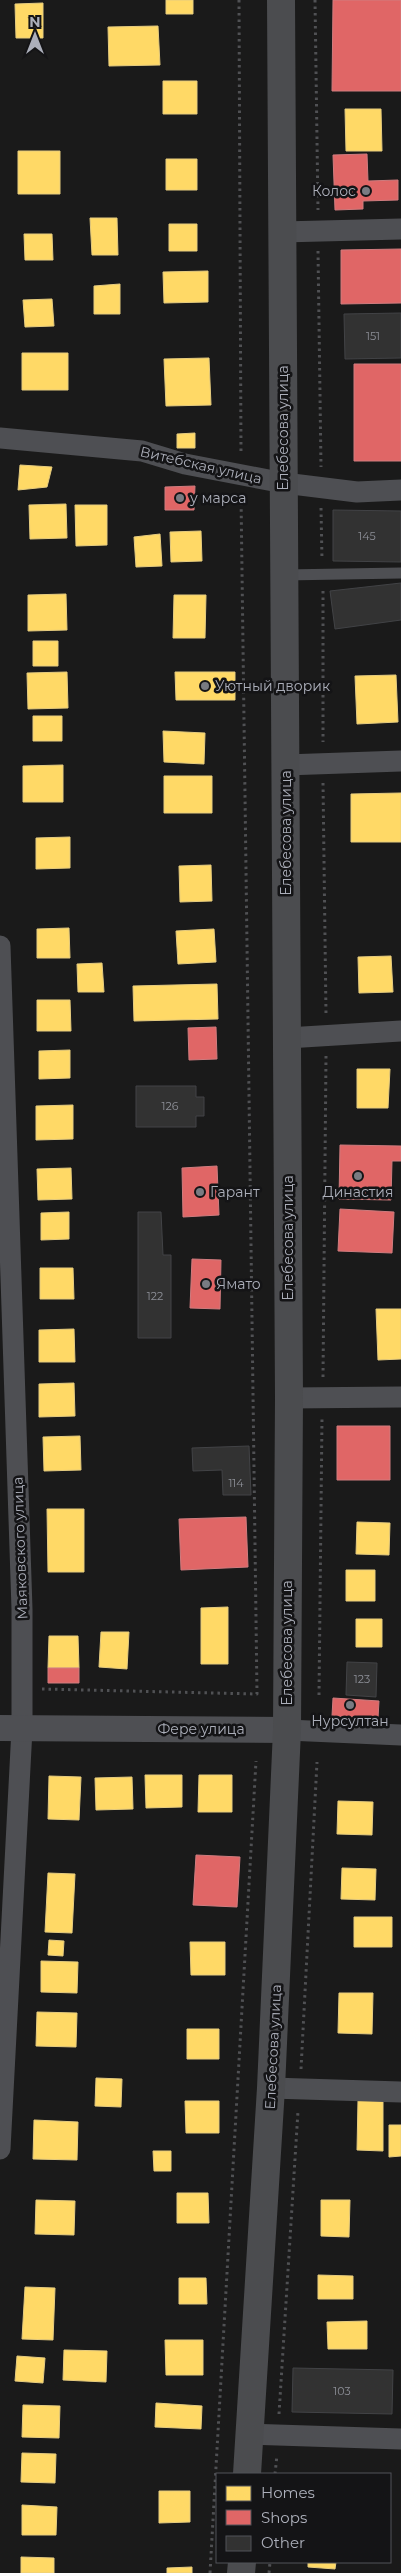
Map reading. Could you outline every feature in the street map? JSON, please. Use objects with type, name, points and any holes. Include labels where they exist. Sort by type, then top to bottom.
[{"type":"main road","name":"Елебесова улица","points":[[247,2473],[271,2088],[287,1730],[289,1398],[281,0]]},
{"type":"street","points":[[282,232],[401,230]]},
{"type":"street","name":"Витебская улица","points":[[0,438],[142,451],[184,464],[284,483],[321,486],[357,492],[401,490]]},
{"type":"street","points":[[285,765],[401,761]]},
{"type":"street","name":"Маяковского улица","points":[[0,946],[22,1600],[21,1688],[11,1729],[0,2149]]},
{"type":"street","points":[[287,1038],[401,1031]]},
{"type":"street","points":[[289,1398],[401,1396]]},
{"type":"street","name":"Фере улица","points":[[11,1729],[287,1730],[401,1735]]},
{"type":"street","points":[[271,2088],[401,2092]]},
{"type":"street","points":[[250,2434],[401,2439]]},
{"type":"lane","points":[[284,575],[401,573]]},
{"type":"path","points":[[21,1688],[257,1694],[241,475],[239,0]]},
{"type":"path","points":[[315,0],[326,1036],[319,1695]]},
{"type":"path","points":[[210,2573],[256,1761]]},
{"type":"path","points":[[275,2473],[300,2089],[318,1762]]},
{"type":"building: Homes","points":[[166,0],[193,0],[193,14],[166,14]]},
{"type":"building: Homes","points":[[43,3],[43,38],[16,38],[15,4]]},
{"type":"building: Homes","points":[[158,26],[160,65],[109,66],[108,27]]},
{"type":"building: Homes","points":[[163,81],[197,81],[197,114],[163,114]]},
{"type":"building: Homes","points":[[345,109],[381,109],[382,151],[346,151]]},
{"type":"building: Homes","points":[[18,151],[60,151],[60,194],[18,194]]},
{"type":"building: Homes","points":[[166,159],[197,159],[197,190],[166,190]]},
{"type":"building: Homes","points":[[90,218],[117,218],[118,255],[92,255]]},
{"type":"building: Homes","points":[[169,224],[197,224],[197,251],[169,251]]},
{"type":"building: Homes","points":[[24,234],[52,234],[53,260],[25,260]]},
{"type":"building: Homes","points":[[208,271],[208,302],[164,303],[163,272]]},
{"type":"building: Homes","points":[[120,284],[120,314],[94,314],[94,286]]},
{"type":"building: Homes","points":[[52,299],[54,326],[25,327],[23,300]]},
{"type":"building: Homes","points":[[22,353],[68,353],[68,390],[22,390]]},
{"type":"building: Homes","points":[[209,358],[211,405],[166,406],[164,359]]},
{"type":"building: Homes","points":[[195,433],[195,448],[177,448],[177,434]]},
{"type":"building: Homes","points":[[20,465],[52,467],[47,487],[18,490]]},
{"type":"building: Homes","points":[[66,504],[67,538],[30,539],[29,505]]},
{"type":"building: Homes","points":[[75,505],[107,505],[107,545],[76,546]]},
{"type":"building: Homes","points":[[201,531],[202,561],[171,562],[170,532]]},
{"type":"building: Homes","points":[[160,534],[162,566],[136,567],[134,537]]},
{"type":"building: Homes","points":[[66,594],[67,630],[28,631],[28,595]]},
{"type":"building: Homes","points":[[174,595],[206,595],[205,638],[173,638]]},
{"type":"building: Homes","points":[[33,641],[58,641],[58,666],[33,666]]},
{"type":"building: Homes","points":[[67,672],[68,708],[28,709],[27,673]]},
{"type":"building: Homes","name":"Уютный дворик","points":[[175,672],[235,672],[235,700],[176,700]]},
{"type":"building: Homes","points":[[396,675],[398,722],[357,724],[355,676]]},
{"type":"building: Homes","points":[[33,716],[62,716],[62,741],[33,741]]},
{"type":"building: Homes","points":[[163,731],[205,733],[204,764],[164,762]]},
{"type":"building: Homes","points":[[63,765],[63,802],[23,802],[23,766]]},
{"type":"building: Homes","points":[[164,776],[212,776],[212,813],[164,813]]},
{"type":"building: Homes","points":[[401,793],[401,842],[351,842],[351,794]]},
{"type":"building: Homes","points":[[70,837],[70,868],[36,869],[36,838]]},
{"type":"building: Homes","points":[[211,865],[212,901],[180,902],[179,866]]},
{"type":"building: Homes","points":[[69,928],[70,958],[37,958],[37,929]]},
{"type":"building: Homes","points":[[214,929],[216,962],[178,964],[176,931]]},
{"type":"building: Homes","points":[[391,956],[393,992],[359,993],[358,957]]},
{"type":"building: Homes","points":[[102,963],[104,992],[78,992],[77,964]]},
{"type":"building: Homes","points":[[217,984],[218,1019],[134,1021],[133,986]]},
{"type":"building: Homes","points":[[37,1000],[70,1000],[71,1031],[37,1031]]},
{"type":"building: Homes","points":[[70,1050],[70,1078],[39,1079],[39,1051]]},
{"type":"building: Homes","points":[[357,1069],[390,1069],[388,1108],[357,1108]]},
{"type":"building: Homes","points":[[73,1105],[73,1139],[36,1140],[36,1106]]},
{"type":"building: Homes","points":[[71,1168],[72,1199],[38,1200],[37,1169]]},
{"type":"building: Homes","points":[[69,1212],[69,1239],[41,1240],[41,1213]]},
{"type":"building: Homes","points":[[40,1268],[73,1268],[74,1299],[40,1299]]},
{"type":"building: Homes","points":[[376,1309],[401,1309],[401,1359],[378,1360]]},
{"type":"building: Homes","points":[[74,1329],[75,1362],[39,1362],[39,1330]]},
{"type":"building: Homes","points":[[74,1383],[75,1416],[39,1417],[39,1384]]},
{"type":"building: Homes","points":[[80,1436],[81,1470],[44,1471],[43,1437]]},
{"type":"building: Homes","points":[[47,1509],[84,1509],[84,1572],[48,1572]]},
{"type":"building: Homes","points":[[357,1522],[390,1523],[389,1555],[356,1554]]},
{"type":"building: Homes","points":[[346,1570],[375,1570],[375,1601],[346,1601]]},
{"type":"building: Homes","points":[[228,1607],[228,1664],[201,1664],[201,1608]]},
{"type":"building: Homes","points":[[356,1619],[382,1619],[382,1647],[356,1647]]},
{"type":"building: Homes","points":[[101,1632],[129,1632],[127,1669],[99,1667]]},
{"type":"building: Homes","points":[[49,1636],[78,1636],[79,1668],[48,1668]]},
{"type":"building: Homes","points":[[145,1775],[182,1775],[182,1807],[146,1808]]},
{"type":"building: Homes","points":[[199,1775],[232,1775],[232,1812],[198,1812]]},
{"type":"building: Homes","points":[[49,1776],[81,1777],[79,1820],[48,1819]]},
{"type":"building: Homes","points":[[132,1777],[133,1809],[96,1810],[95,1778]]},
{"type":"building: Homes","points":[[338,1801],[373,1802],[372,1835],[337,1834]]},
{"type":"building: Homes","points":[[342,1868],[376,1869],[375,1900],[341,1899]]},
{"type":"building: Homes","points":[[48,1873],[75,1874],[72,1933],[45,1932]]},
{"type":"building: Homes","points":[[354,1917],[392,1917],[392,1947],[354,1947]]},
{"type":"building: Homes","points":[[49,1940],[64,1941],[63,1956],[48,1955]]},
{"type":"building: Homes","points":[[190,1942],[225,1942],[225,1975],[191,1975]]},
{"type":"building: Homes","points":[[41,1961],[78,1962],[77,1993],[41,1992]]},
{"type":"building: Homes","points":[[339,1993],[373,1993],[372,2034],[338,2033]]},
{"type":"building: Homes","points":[[37,2012],[77,2013],[76,2047],[36,2046]]},
{"type":"building: Homes","points":[[187,2029],[219,2029],[219,2059],[187,2059]]},
{"type":"building: Homes","points":[[96,2078],[122,2079],[121,2107],[95,2106]]},
{"type":"building: Homes","points":[[358,2100],[383,2101],[383,2151],[357,2150]]},
{"type":"building: Homes","points":[[185,2101],[219,2101],[219,2133],[186,2133]]},
{"type":"building: Homes","points":[[34,2120],[78,2122],[77,2160],[33,2159]]},
{"type":"building: Homes","points":[[389,2125],[401,2125],[401,2156],[389,2157]]},
{"type":"building: Homes","points":[[153,2151],[171,2151],[171,2171],[154,2171]]},
{"type":"building: Homes","points":[[177,2193],[208,2193],[209,2223],[177,2223]]},
{"type":"building: Homes","points":[[36,2200],[75,2201],[74,2235],[35,2234]]},
{"type":"building: Homes","points":[[321,2200],[350,2200],[349,2237],[321,2236]]},
{"type":"building: Homes","points":[[318,2275],[353,2276],[353,2299],[318,2299]]},
{"type":"building: Homes","points":[[179,2278],[206,2278],[207,2304],[179,2304]]},
{"type":"building: Homes","points":[[25,2287],[55,2288],[53,2340],[22,2339]]},
{"type":"building: Homes","points":[[367,2321],[367,2349],[328,2349],[327,2322]]},
{"type":"building: Homes","points":[[165,2340],[203,2340],[203,2375],[166,2375]]},
{"type":"building: Homes","points":[[64,2350],[107,2351],[106,2382],[63,2380]]},
{"type":"building: Homes","points":[[17,2356],[45,2358],[43,2383],[15,2381]]},
{"type":"building: Homes","points":[[156,2403],[202,2406],[201,2429],[155,2427]]},
{"type":"building: Homes","points":[[23,2405],[60,2406],[59,2438],[22,2437]]},
{"type":"building: Homes","points":[[22,2453],[56,2454],[55,2483],[21,2482]]},
{"type":"building: Homes","points":[[159,2491],[190,2491],[190,2522],[159,2523]]},
{"type":"building: Homes","points":[[22,2505],[57,2507],[56,2535],[22,2535]]},
{"type":"building: Homes","points":[[21,2557],[54,2558],[54,2573],[21,2573]]},
{"type":"building: Homes","points":[[308,2563],[336,2563],[335,2569],[308,2567]]},
{"type":"building: Homes","points":[[192,2567],[192,2573],[167,2573],[167,2568]]},
{"type":"building: Shops","points":[[333,0],[401,0],[401,91],[332,91]]},
{"type":"building: Shops","name":"Колос","points":[[367,154],[368,181],[398,180],[398,200],[363,201],[363,209],[335,210],[333,155]]},
{"type":"building: Shops","points":[[401,249],[401,303],[341,304],[341,250]]},
{"type":"building: Shops","points":[[354,364],[401,364],[401,461],[354,461]]},
{"type":"building: Shops","name":"у марса","points":[[195,486],[194,510],[165,510],[165,487]]},
{"type":"building: Shops","points":[[216,1027],[217,1059],[189,1060],[188,1028]]},
{"type":"building: Shops","points":[[340,1145],[401,1146],[401,1161],[392,1161],[391,1200],[339,1199]]},
{"type":"building: Shops","name":"Гарант","points":[[217,1166],[219,1215],[183,1217],[182,1168]]},
{"type":"building: Shops","points":[[340,1209],[394,1212],[392,1253],[338,1251]]},
{"type":"building: Shops","name":"Ямато","points":[[192,1259],[221,1260],[220,1309],[190,1308]]},
{"type":"building: Shops","points":[[337,1426],[390,1426],[390,1480],[337,1480]]},
{"type":"building: Shops","points":[[246,1517],[248,1567],[181,1570],[179,1519]]},
{"type":"building: Shops","points":[[48,1668],[79,1668],[79,1683],[48,1683]]},
{"type":"building: Shops","points":[[333,1698],[379,1701],[378,1718],[332,1716]]},
{"type":"building: Shops","points":[[196,1855],[240,1857],[237,1907],[193,1905]]},
{"type":"building: Other","points":[[401,313],[401,358],[345,359],[344,314]]},
{"type":"building: Other","points":[[333,510],[401,511],[401,562],[333,561]]},
{"type":"building: Other","points":[[401,583],[401,620],[335,629],[330,591]]},
{"type":"building: Other","points":[[136,1086],[196,1086],[196,1097],[204,1097],[204,1116],[196,1116],[196,1127],[136,1127]]},
{"type":"building: Other","points":[[138,1212],[161,1212],[163,1255],[171,1255],[171,1338],[138,1338]]},
{"type":"building: Other","points":[[249,1446],[251,1495],[223,1495],[222,1470],[193,1471],[192,1448]]},
{"type":"building: Other","points":[[347,1662],[377,1663],[376,1697],[346,1695]]},
{"type":"building: Other","points":[[293,2368],[393,2370],[392,2414],[292,2412]]},
{"type":"place","name":"Колос","points":[[366,191]]},
{"type":"place","name":"у марса","points":[[180,498]]},
{"type":"place","name":"Уютный дворик","points":[[205,686]]},
{"type":"place","name":"Династия","points":[[358,1176]]},
{"type":"place","name":"Гарант","points":[[200,1192]]},
{"type":"place","name":"Ямато","points":[[206,1284]]},
{"type":"place","name":"Нурсултан","points":[[350,1705]]}]
